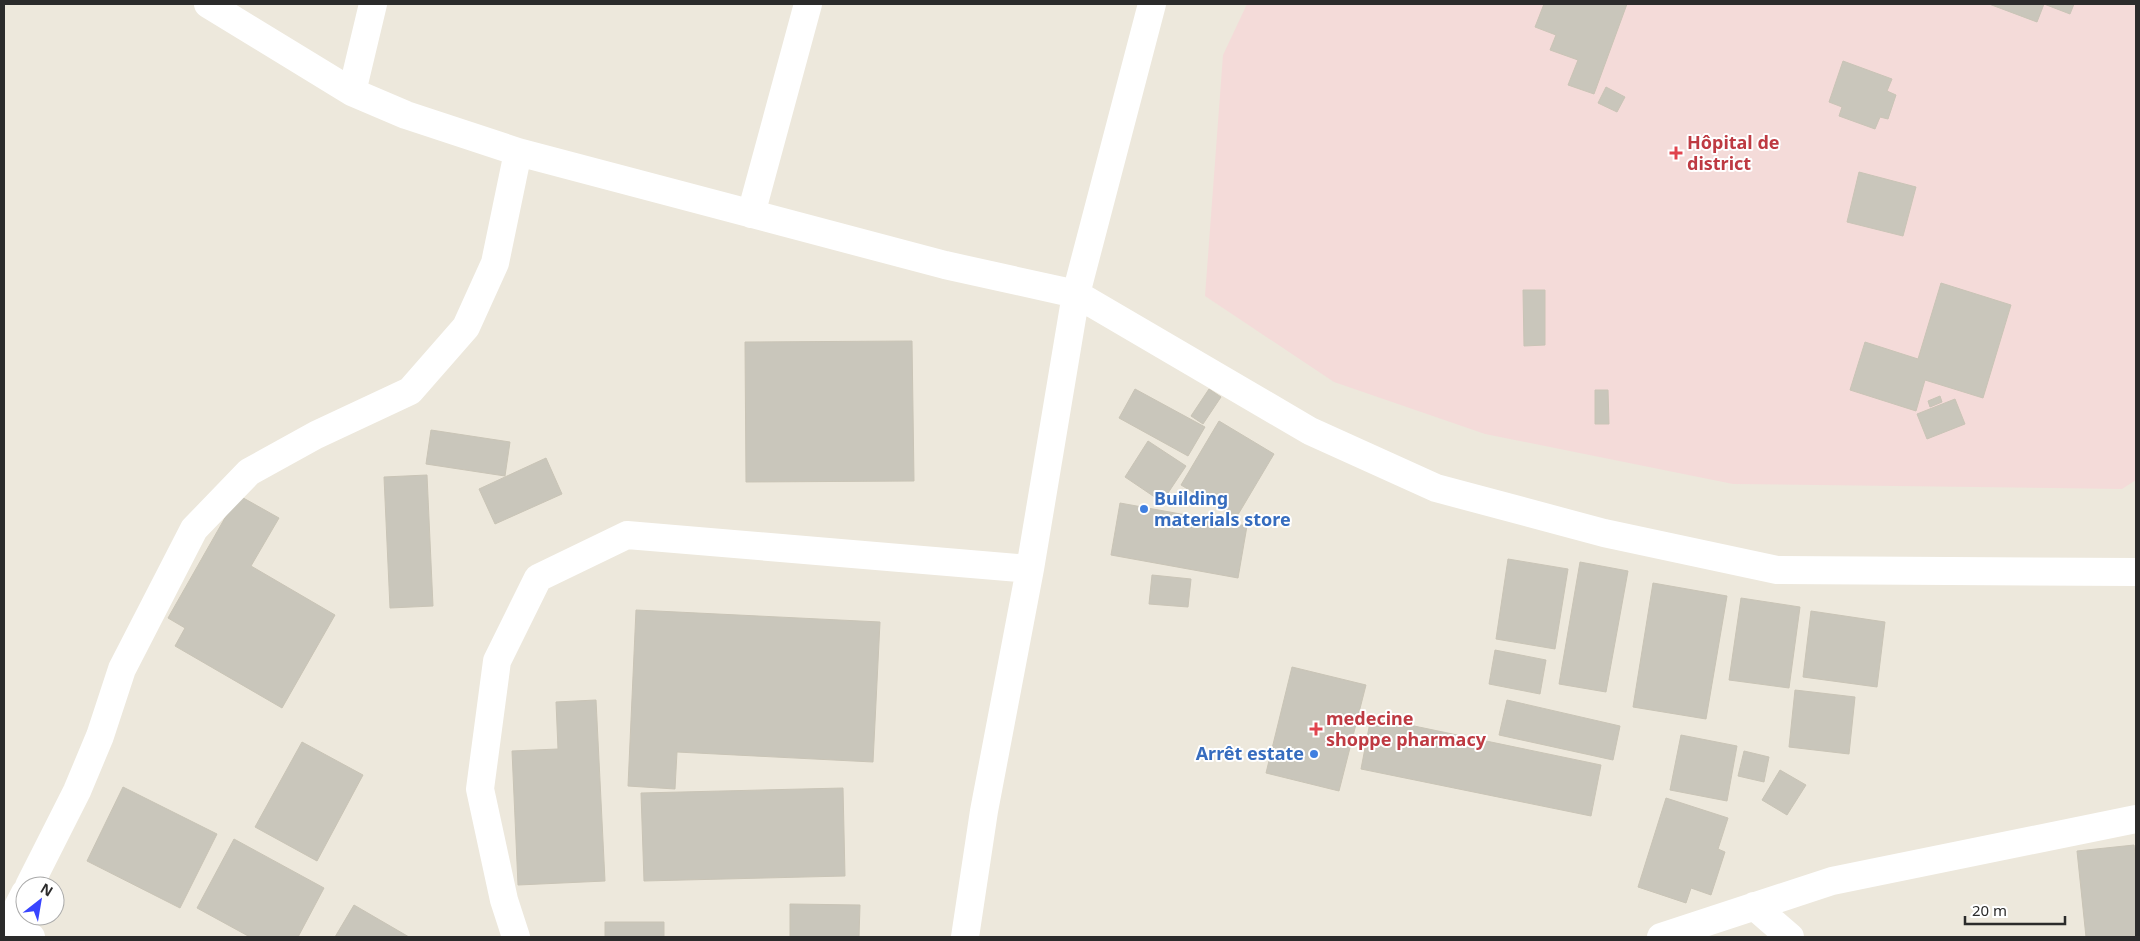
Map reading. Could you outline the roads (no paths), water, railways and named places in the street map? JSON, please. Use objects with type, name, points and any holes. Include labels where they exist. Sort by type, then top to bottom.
[{"type":"street","points":[[208,4],[352,92],[406,115],[518,152],[945,264],[1076,294],[1310,431],[1436,488],[1604,533],[1777,570],[2136,572]]},
{"type":"street","points":[[352,92],[373,4]]},
{"type":"street","points":[[751,214],[808,4]]},
{"type":"street","points":[[965,937],[984,811],[1030,569],[1076,294],[1152,4]]},
{"type":"street","points":[[34,876],[77,791],[100,736],[122,669],[194,529],[249,472],[316,435],[410,391],[466,327],[495,263],[518,152]]},
{"type":"street","points":[[516,937],[504,900],[480,789],[497,661],[538,578],[627,535],[1030,569]]},
{"type":"street","points":[[1661,937],[1832,881],[2136,818]]},
{"type":"street","points":[[1754,906],[1790,937]]},
{"type":"place","name":"Hôpital de district","points":[[1676,153]]},
{"type":"place","name":"Building materials store","points":[[1144,509]]},
{"type":"place","name":"medecine shoppe pharmacy","points":[[1316,729]]},
{"type":"place","name":"Arrêt estate","points":[[1314,754]]}]
